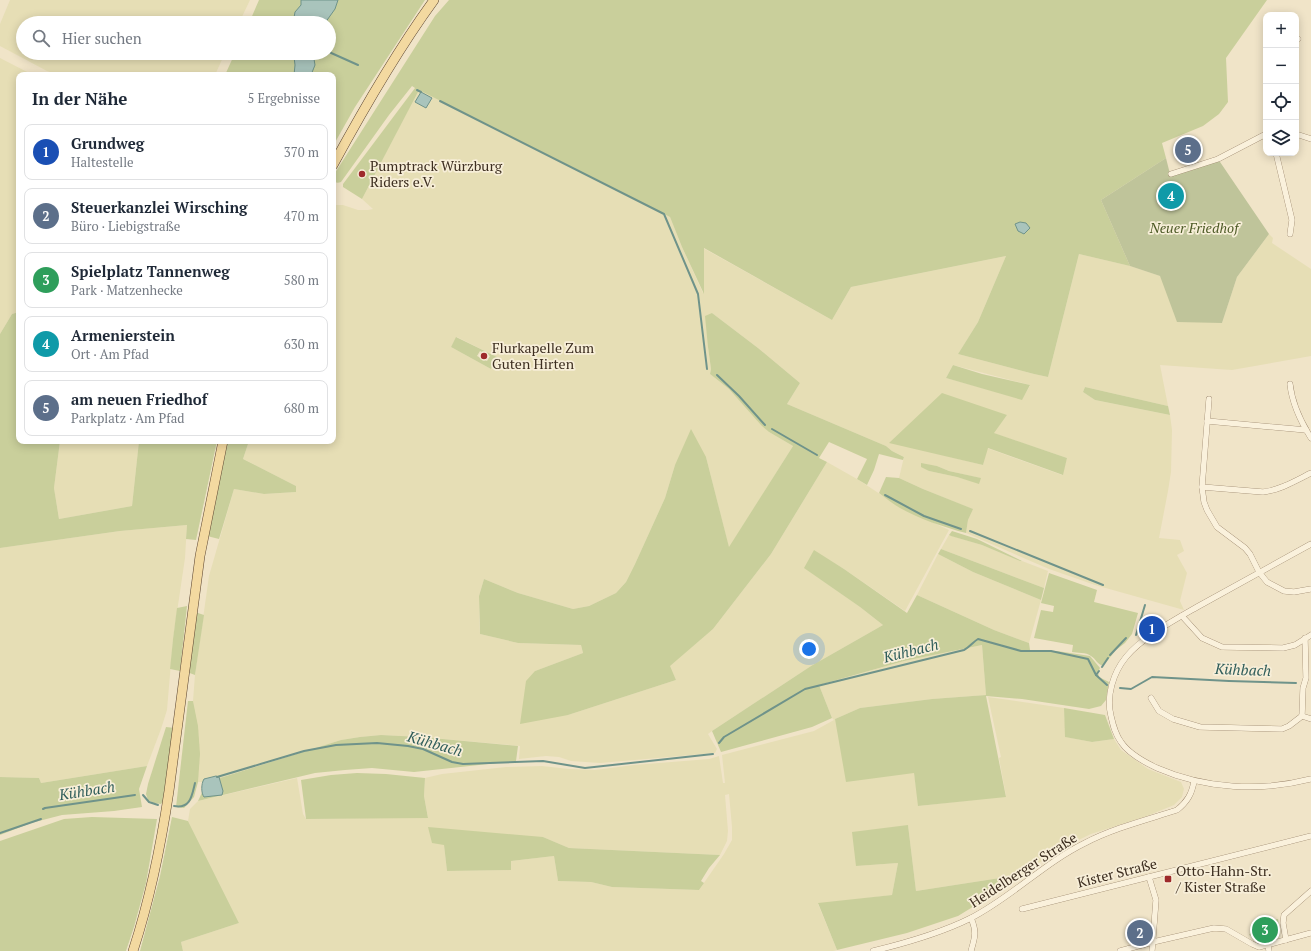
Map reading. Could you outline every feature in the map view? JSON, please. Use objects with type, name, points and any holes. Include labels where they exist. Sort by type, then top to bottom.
[{"type":"main road","points":[[336,159],[367,103],[421,17],[434,0]]},
{"type":"main road","points":[[133,951],[146,905],[170,791],[200,556],[222,444]]},
{"type":"street","points":[[1299,135],[1311,139]]},
{"type":"street","points":[[1170,174],[1218,159],[1263,136]]},
{"type":"street","points":[[1277,156],[1292,220],[1290,234]]},
{"type":"street","points":[[1290,384],[1291,394],[1295,405],[1311,438]]},
{"type":"street","points":[[1209,399],[1202,487],[1204,502],[1212,520],[1221,530],[1250,554],[1259,572],[1267,582],[1284,591],[1294,592],[1311,589]]},
{"type":"street","points":[[1207,421],[1306,430]]},
{"type":"street","points":[[1202,487],[1263,492],[1272,491],[1311,473]]},
{"type":"street","points":[[1311,544],[1182,616],[1138,645],[1126,656],[1118,667],[1113,680],[1109,710],[1114,730],[1121,742],[1131,753],[1148,764],[1178,777],[1218,785],[1261,786],[1311,779]]},
{"type":"street","points":[[1182,616],[1202,638],[1222,647],[1284,648],[1295,645],[1311,635]]},
{"type":"street","points":[[1302,716],[1303,688],[1306,678],[1305,638]]},
{"type":"street","points":[[1151,698],[1159,710],[1168,716],[1185,724],[1200,727],[1282,729],[1289,726],[1302,716]]},
{"type":"street","points":[[1302,716],[1311,719]]},
{"type":"street","name":"Heidelberger Straße","points":[[873,951],[940,930],[971,918],[1068,852],[1086,842],[1108,832],[1177,810],[1188,799],[1192,791],[1194,781]]},
{"type":"street","name":"Kister Straße","points":[[1022,909],[1311,836]]},
{"type":"street","points":[[1149,878],[1156,900],[1152,951]]},
{"type":"street","points":[[1286,940],[1283,923],[1284,915],[1311,891]]},
{"type":"street","points":[[971,918],[976,930],[976,936],[971,951]]},
{"type":"street","points":[[1120,951],[1214,928],[1226,929],[1252,944],[1259,947],[1268,948],[1286,940],[1311,933]]},
{"type":"shaded area","points":[[10,0],[250,0],[242,16],[16,16],[16,55],[0,46],[0,24]]},
{"type":"shaded area","points":[[0,58],[27,72],[16,72],[16,313],[12,314],[0,334]]},
{"type":"shaded area","points":[[26,60],[222,60],[216,72],[47,71]]},
{"type":"shaded area","points":[[419,89],[670,217],[703,293],[703,248],[832,320],[851,287],[1006,256],[978,322],[958,354],[1048,377],[1079,254],[1130,266],[1160,276],[1222,323],[1237,277],[1269,234],[1273,238],[1272,243],[1311,269],[1311,356],[1232,370],[1160,365],[1168,406],[1085,387],[1083,392],[1095,400],[1170,415],[1172,430],[1171,472],[1159,538],[1180,540],[1184,551],[1177,555],[1187,573],[1180,601],[1184,610],[1095,585],[1049,569],[966,533],[968,520],[972,509],[899,478],[904,457],[886,446],[787,404],[800,383],[758,348],[712,313],[708,347],[711,369],[710,374],[729,389],[769,432],[793,446],[729,548],[706,457],[675,465],[665,498],[635,564],[626,582],[616,593],[589,606],[573,609],[518,593],[484,579],[479,596],[480,634],[518,643],[581,645],[583,653],[535,671],[568,715],[676,680],[669,666],[713,629],[771,554],[827,462],[857,479],[900,507],[949,530],[905,611],[844,569],[814,551],[805,568],[883,625],[811,666],[708,734],[717,749],[715,753],[600,763],[571,761],[559,757],[546,756],[519,759],[520,746],[381,735],[341,740],[207,782],[198,782],[193,701],[195,675],[209,576],[234,489],[264,494],[296,492],[296,486],[243,459],[248,444],[336,444],[336,205],[343,205],[358,210],[373,209],[362,199]],"holes":[[[457,337],[497,357],[491,369],[451,347]],[[953,365],[1030,385],[1030,386],[1022,399],[946,378]],[[1007,415],[993,433],[1067,458],[1062,475],[987,448],[983,465],[890,442]],[[921,464],[937,466],[949,471],[980,478],[979,483],[929,471]]]},
{"type":"shaded area","points":[[60,444],[139,444],[132,506],[59,519],[54,488]]},
{"type":"shaded area","points":[[187,525],[185,558],[173,639],[167,710],[147,766],[41,783],[39,778],[0,777],[0,548],[120,531]]},
{"type":"shaded area","points":[[949,535],[982,545],[1048,571],[1044,588],[941,549]]},
{"type":"shaded area","points":[[938,554],[973,572],[1041,600],[1029,643],[994,630],[917,595]]},
{"type":"shaded area","points":[[982,645],[986,695],[932,699],[860,708],[835,719],[914,773],[919,806],[1006,796],[999,758],[1001,757],[988,697],[1064,708],[1066,737],[1092,742],[1114,739],[1121,750],[1148,769],[1181,782],[1184,789],[1182,797],[1174,805],[1147,816],[1091,834],[1068,845],[1027,870],[1013,876],[916,891],[908,825],[856,866],[898,863],[892,895],[818,904],[837,950],[833,951],[183,951],[181,942],[239,923],[188,821],[190,809],[198,801],[297,778],[303,814],[306,819],[428,817],[424,796],[425,778],[442,774],[506,767],[542,766],[595,770],[634,765],[709,759],[719,756],[723,783],[725,783],[722,755],[814,731],[834,720],[819,685],[904,661]],"holes":[[[729,794],[732,840],[699,890],[612,887],[591,882],[558,881],[554,856],[511,861],[511,870],[447,871],[444,845],[543,837],[569,848],[720,855],[727,841],[728,831],[725,795]]]},
{"type":"green space","points":[[259,0],[425,0],[355,107],[336,141],[336,72],[226,72],[232,60],[336,60],[336,16],[252,16]]},
{"type":"green space","points":[[449,0],[1267,0],[1226,58],[1228,102],[1219,114],[1203,126],[1162,143],[1166,158],[1101,200],[1130,266],[1079,254],[1048,377],[958,354],[978,322],[1006,256],[851,287],[832,320],[704,248],[704,294],[670,217],[419,90],[362,199],[343,187],[343,184],[415,88],[412,86],[389,115],[341,182],[336,182],[336,171],[435,16]]},
{"type":"green space","name":"Neuer Friedhof","points":[[1166,158],[1170,174],[1218,159],[1269,234],[1237,277],[1222,323],[1177,322],[1160,276],[1130,266],[1101,200]]},
{"type":"green space","points":[[16,313],[16,444],[60,444],[54,488],[59,519],[132,506],[139,444],[216,444],[196,540],[186,539],[187,525],[120,531],[0,548],[0,334],[12,314]]},
{"type":"green space","points":[[712,313],[758,348],[800,383],[787,404],[886,446],[904,457],[903,460],[879,454],[867,485],[857,479],[867,459],[829,442],[819,458],[827,462],[771,554],[713,629],[670,666],[676,680],[568,715],[520,724],[526,681],[535,671],[583,653],[581,645],[518,643],[480,634],[479,596],[484,579],[518,593],[573,609],[589,606],[616,593],[626,582],[635,564],[665,498],[675,465],[691,429],[706,457],[729,547],[793,446],[769,432],[729,389],[710,374],[711,369],[705,316]]},
{"type":"green space","points":[[456,337],[497,357],[491,369],[451,347]],"holes":[[[480,351],[490,356],[487,361],[477,356]]]},
{"type":"green space","points":[[953,365],[982,374],[1030,385],[1022,400],[946,378]]},
{"type":"green space","points":[[1085,387],[1168,406],[1170,415],[1095,400],[1083,392]]},
{"type":"green space","points":[[942,393],[1007,415],[994,433],[1067,458],[1063,475],[988,448],[983,465],[889,443]]},
{"type":"green space","points":[[227,444],[248,444],[243,459],[296,486],[296,492],[264,494],[234,489],[219,539],[207,536],[216,487]]},
{"type":"green space","points":[[921,463],[981,478],[979,484],[957,477],[929,471],[921,467]]},
{"type":"green space","points":[[886,477],[899,478],[973,509],[968,520],[966,533],[924,519],[895,505],[879,493]]},
{"type":"green space","points":[[952,531],[977,539],[1022,561],[982,545],[949,535]]},
{"type":"green space","points":[[941,549],[1044,588],[1041,600],[973,572],[938,554]]},
{"type":"green space","points":[[814,550],[907,613],[917,595],[994,630],[1029,643],[1030,650],[1057,651],[1090,656],[1100,668],[1098,672],[1099,677],[1109,682],[1106,700],[1101,706],[1089,709],[1022,699],[986,696],[1006,797],[918,806],[914,773],[846,782],[835,719],[860,708],[932,699],[986,695],[982,645],[904,661],[819,685],[832,718],[812,727],[721,752],[712,731],[811,666],[883,625],[804,568]]},
{"type":"green space","points":[[1049,573],[1097,590],[1094,602],[1138,613],[1132,634],[1103,666],[1089,655],[1072,652],[1073,645],[1034,638],[1041,610],[1053,612],[1054,606],[1041,603]]},
{"type":"green space","points":[[187,606],[180,671],[170,669],[173,639],[177,608]]},
{"type":"green space","points":[[195,612],[204,615],[195,675],[187,672]]},
{"type":"green space","points":[[188,701],[193,701],[198,726],[200,754],[198,782],[194,797],[184,808],[176,807]]},
{"type":"green space","points":[[1064,708],[1105,715],[1114,739],[1092,742],[1065,737]]},
{"type":"green space","points":[[166,727],[175,728],[164,801],[161,804],[148,800],[146,794]]},
{"type":"green space","points":[[381,735],[421,737],[518,746],[516,761],[414,772],[372,768],[315,773],[198,801],[207,782],[341,740]]},
{"type":"green space","points":[[147,766],[139,789],[142,807],[62,815],[31,823],[0,835],[0,777],[39,778],[41,783]]},
{"type":"green space","points":[[357,773],[425,778],[424,796],[428,818],[306,819],[301,780],[331,775]]},
{"type":"green space","points":[[92,817],[157,819],[146,883],[126,951],[0,951],[0,841],[64,819]]},
{"type":"green space","points":[[172,817],[188,821],[239,923],[181,942],[183,951],[140,951],[160,876]]},
{"type":"green space","points":[[908,825],[916,891],[1013,876],[1015,881],[958,916],[907,933],[837,950],[818,903],[892,895],[898,863],[856,866],[852,832]]},
{"type":"green space","points":[[428,827],[543,837],[569,848],[720,855],[709,868],[701,881],[704,883],[699,890],[612,887],[591,882],[558,881],[554,856],[511,861],[511,870],[447,871],[444,845],[432,843]]},
{"type":"green space","points":[[1278,919],[1279,929],[1276,936],[1269,939],[1262,939],[1249,935],[1258,922]]},
{"type":"water","points":[[301,0],[338,0],[335,9],[330,16],[294,16],[295,12],[301,5]]},
{"type":"water","points":[[294,60],[314,60],[315,65],[312,72],[294,72]]},
{"type":"water","points":[[421,92],[432,98],[426,108],[415,102]]},
{"type":"water","points":[[1020,222],[1026,223],[1030,228],[1024,234],[1018,231],[1015,224]]},
{"type":"water","points":[[216,776],[219,777],[223,791],[222,795],[204,797],[202,793],[202,783],[204,779]]},
{"type":"waterway","points":[[336,55],[358,65]]},
{"type":"waterway","points":[[417,90],[421,92]]},
{"type":"waterway","points":[[440,101],[664,214],[698,294],[707,369]]},
{"type":"waterway","points":[[717,375],[739,396],[765,425]]},
{"type":"waterway","points":[[772,429],[817,455]]},
{"type":"waterway","points":[[885,495],[924,516],[961,529]]},
{"type":"waterway","points":[[970,531],[1103,585]]},
{"type":"waterway","points":[[1136,635],[1145,605]]},
{"type":"waterway","points":[[1110,655],[1126,638]]},
{"type":"waterway","name":"Kühbach","points":[[719,743],[724,737],[805,689],[964,650],[978,639],[1021,651],[1051,651],[1088,659],[1096,675],[1107,685]]},
{"type":"waterway","points":[[1102,667],[1108,658]]},
{"type":"waterway","name":"Kühbach","points":[[1096,675],[1099,671]]},
{"type":"waterway","name":"Kühbach","points":[[1120,688],[1131,689],[1152,677],[1296,683]]},
{"type":"waterway","name":"Kühbach","points":[[217,777],[304,751],[336,745],[377,743],[423,749],[452,762],[463,764],[543,761],[585,768],[713,754]]},
{"type":"waterway","name":"Kühbach","points":[[174,806],[184,805],[190,800],[195,783]]},
{"type":"waterway","name":"Kühbach","points":[[43,809],[135,795]]},
{"type":"waterway","name":"Kühbach","points":[[143,795],[149,802],[158,805]]},
{"type":"waterway","name":"Kühbach","points":[[0,833],[41,819]]},
{"type":"place","name":"am neuen Friedhof","points":[[1188,150]]},
{"type":"place","name":"Pumptrack Würzburg Riders e.V.","points":[[362,174]]},
{"type":"place","name":"Armenierstein","points":[[1171,196]]},
{"type":"place","name":"Flurkapelle Zum Guten Hirten","points":[[484,356]]},
{"type":"place","name":"Grundweg","points":[[1152,629]]},
{"type":"place","name":"Otto-Hahn-Str. / Kister Straße","points":[[1168,879]]},
{"type":"place","name":"Spielplatz Tannenweg","points":[[1265,930]]},
{"type":"place","name":"Steuerkanzlei Wirsching","points":[[1140,933]]}]
